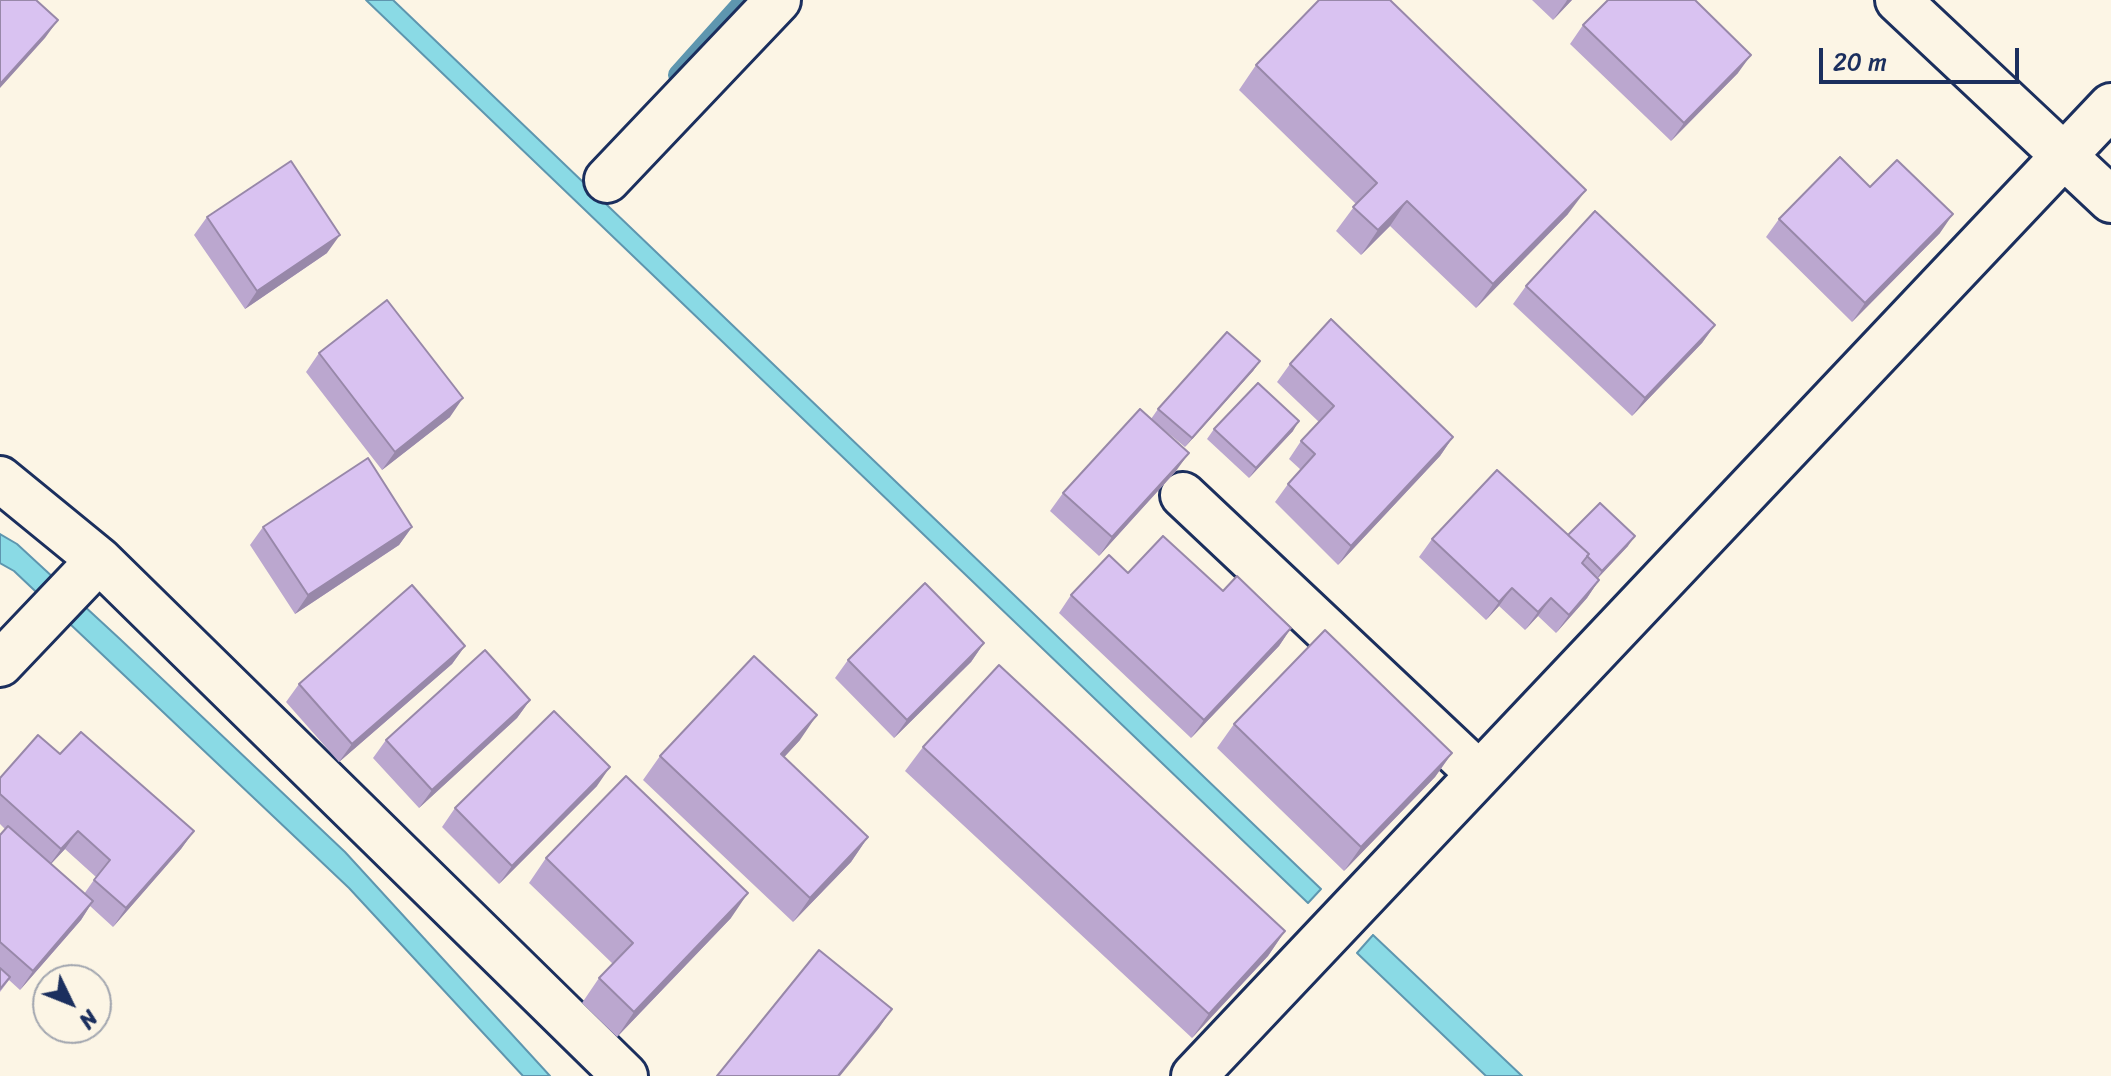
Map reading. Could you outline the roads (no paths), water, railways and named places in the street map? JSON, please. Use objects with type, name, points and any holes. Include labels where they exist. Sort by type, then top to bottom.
[{"type":"street","points":[[607,180],[778,0]]},
{"type":"street","points":[[1898,0],[2111,200]]},
{"type":"street","points":[[1194,1076],[2111,106]]},
{"type":"street","points":[[0,479],[99,560],[625,1076]]},
{"type":"street","points":[[1183,495],[1479,774]]},
{"type":"street","points":[[0,664],[99,560]]},
{"type":"water","points":[[366,0],[393,0],[1321,889],[1308,903]]},
{"type":"water","points":[[0,534],[17,544],[345,852],[550,1076],[523,1076],[349,888],[14,571],[0,563]]},
{"type":"water","points":[[1373,935],[1522,1076],[1486,1076],[1357,953]]},
{"type":"waterway","points":[[678,75],[745,0]]}]
